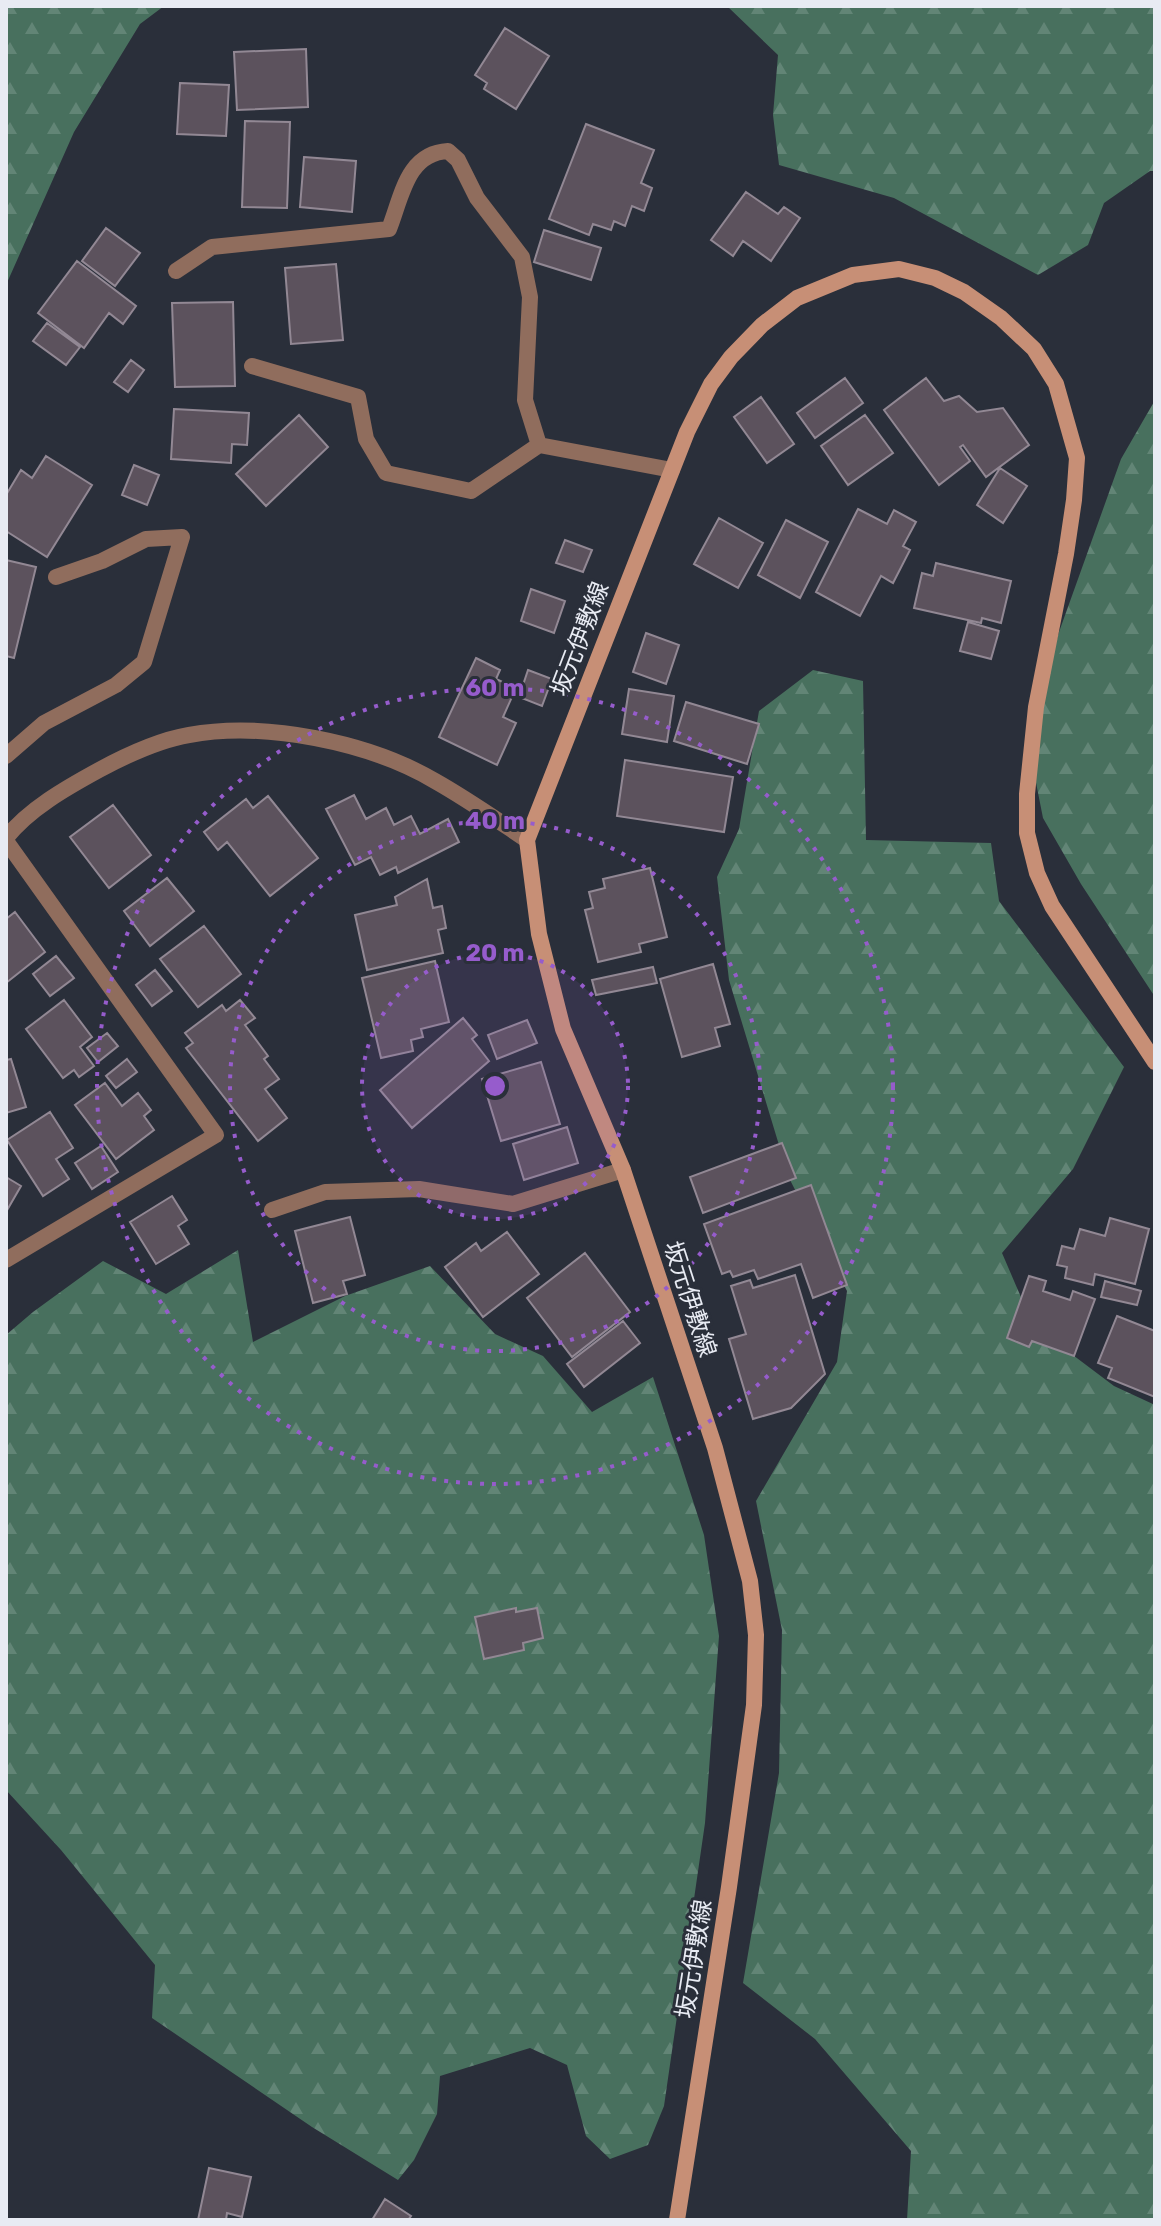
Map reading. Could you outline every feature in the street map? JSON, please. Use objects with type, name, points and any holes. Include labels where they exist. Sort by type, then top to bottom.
[{"type":"main road","name":"坂元伊敷線","points":[[677,2220],[754,1705],[756,1635],[750,1581],[723,1476],[623,1170],[563,1029],[539,934],[527,840],[672,470],[711,384],[731,357],[762,325],[797,298],[853,275],[899,269],[935,278],[1001,318],[1034,349],[1056,384],[1077,458],[1066,554],[1036,707],[1027,794],[1027,833],[1037,873],[1052,906],[1155,1062]]},
{"type":"street","points":[[176,271],[212,247],[389,229],[414,164],[435,152],[448,151],[458,160],[477,198],[522,257],[530,297],[525,400],[539,445]]},
{"type":"street","points":[[252,366],[358,397],[366,439],[386,473],[471,491],[539,445],[672,470]]},
{"type":"street","points":[[6,756],[44,723],[116,685],[144,662],[182,537],[146,539],[102,561],[56,577]]},
{"type":"street","points":[[6,1260],[216,1135],[6,840],[13,829],[51,799],[120,759],[186,735],[241,730],[309,736],[388,759],[434,779],[527,840]]},
{"type":"street","points":[[272,1210],[325,1192],[419,1189],[513,1204],[623,1170]]},
{"type":"green space","points":[[6,6],[164,6],[140,24],[74,132],[6,285]]},
{"type":"green space","points":[[727,6],[1155,6],[1155,171],[1150,171],[1104,203],[1088,245],[1038,275],[894,198],[779,165],[773,115],[778,55]]},
{"type":"green space","points":[[1155,400],[1155,997],[1081,884],[1043,818],[1028,742],[1059,632],[1121,459]]},
{"type":"green space","points":[[813,670],[863,681],[866,840],[991,843],[999,901],[1124,1067],[1073,1169],[1002,1253],[1033,1325],[1114,1386],[1155,1405],[1155,2220],[907,2220],[911,2151],[815,2039],[743,1983],[779,1773],[782,1630],[756,1501],[837,1362],[847,1291],[789,1178],[729,980],[717,877],[739,829],[759,711]]},
{"type":"green space","points":[[238,1250],[253,1342],[345,1296],[430,1266],[495,1334],[543,1356],[592,1412],[653,1377],[704,1535],[719,1636],[705,1823],[664,2106],[648,2145],[610,2159],[586,2136],[567,2065],[530,2048],[440,2076],[437,2114],[414,2160],[398,2180],[312,2127],[152,2018],[155,1965],[61,1850],[6,1790],[6,1335],[103,1261],[166,1294]]},
{"type":"building","points":[[505,28],[549,56],[516,109],[484,89],[487,83],[475,75]]},
{"type":"building","points":[[306,49],[308,107],[237,110],[234,52]]},
{"type":"building","points":[[180,83],[229,85],[226,136],[177,134]]},
{"type":"building","points":[[245,121],[290,122],[287,208],[242,207]]},
{"type":"building","points":[[586,124],[654,150],[641,183],[652,188],[644,211],[632,206],[625,226],[614,221],[611,230],[593,224],[589,235],[549,219]]},
{"type":"building","points":[[304,157],[356,161],[352,212],[300,207]]},
{"type":"building","points":[[746,192],[778,214],[784,207],[800,218],[771,261],[743,241],[733,256],[711,240]]},
{"type":"building","points":[[106,228],[140,253],[115,286],[82,261]]},
{"type":"building","points":[[544,230],[601,248],[591,280],[534,262]]},
{"type":"building","points":[[77,261],[136,306],[123,324],[109,313],[84,348],[38,313]]},
{"type":"building","points":[[336,264],[343,340],[291,344],[285,268]]},
{"type":"building","points":[[233,302],[235,386],[175,387],[172,303]]},
{"type":"building","points":[[47,323],[80,347],[66,365],[33,341]]},
{"type":"building","points":[[131,360],[144,370],[128,392],[114,382]]},
{"type":"building","points":[[845,378],[863,403],[815,438],[797,413]]},
{"type":"building","points":[[926,378],[944,401],[959,396],[977,412],[1003,408],[1029,445],[986,477],[963,445],[960,447],[970,461],[939,485],[884,410]]},
{"type":"building","points":[[761,397],[794,444],[767,463],[734,417]]},
{"type":"building","points":[[174,409],[249,413],[247,445],[232,444],[231,463],[171,459]]},
{"type":"building","points":[[299,415],[328,447],[266,506],[236,474]]},
{"type":"building","points":[[865,415],[893,453],[848,485],[821,446]]},
{"type":"building","points":[[46,456],[92,485],[47,557],[6,531],[6,495],[21,470],[32,478]]},
{"type":"building","points":[[134,465],[159,475],[147,505],[122,495]]},
{"type":"building","points":[[1000,468],[1027,486],[1003,523],[977,505]]},
{"type":"building","points":[[858,509],[887,524],[894,510],[916,522],[903,546],[910,550],[893,583],[881,576],[860,616],[816,592]]},
{"type":"building","points":[[719,518],[763,543],[738,588],[694,564]]},
{"type":"building","points":[[786,520],[828,542],[800,598],[758,575]]},
{"type":"building","points":[[565,540],[592,550],[583,572],[556,563]]},
{"type":"building","points":[[6,560],[36,567],[14,658],[6,656]]},
{"type":"building","points":[[936,563],[1011,581],[1001,623],[982,618],[981,623],[914,608],[922,573],[933,576]]},
{"type":"building","points":[[531,589],[565,601],[554,633],[521,621]]},
{"type":"building","points":[[968,622],[999,631],[991,659],[960,651]]},
{"type":"building","points":[[646,633],[679,645],[666,684],[633,672]]},
{"type":"building","points":[[476,658],[500,670],[496,679],[516,688],[503,717],[516,723],[497,765],[439,737]]},
{"type":"building","points":[[528,670],[552,679],[542,706],[519,697]]},
{"type":"building","points":[[629,689],[674,696],[667,742],[622,734]]},
{"type":"building","points":[[686,702],[759,724],[747,764],[674,741]]},
{"type":"building","points":[[625,760],[733,777],[724,832],[617,816]]},
{"type":"building","points":[[354,795],[366,819],[386,808],[394,825],[411,816],[420,834],[448,819],[459,842],[398,873],[396,867],[380,875],[371,857],[355,865],[326,809]]},
{"type":"building","points":[[268,796],[318,858],[270,896],[227,842],[218,850],[204,832],[246,799],[253,808]]},
{"type":"building","points":[[113,805],[151,855],[109,888],[70,837]]},
{"type":"building","points":[[650,868],[667,937],[639,944],[641,952],[598,962],[585,910],[593,908],[589,892],[605,888],[603,879]]},
{"type":"building","points":[[167,878],[194,911],[150,946],[124,911]]},
{"type":"building","points":[[427,879],[433,908],[442,906],[446,928],[438,930],[443,953],[367,970],[355,915],[397,905],[395,897]]},
{"type":"building","points":[[15,912],[45,952],[6,983],[6,919]]},
{"type":"building","points":[[204,926],[241,974],[198,1007],[160,959]]},
{"type":"building","points":[[56,956],[74,978],[50,996],[33,974]]},
{"type":"building","points":[[435,961],[449,1022],[421,1029],[423,1037],[411,1040],[413,1051],[381,1058],[362,978]]},
{"type":"building","points":[[713,964],[730,1024],[715,1028],[720,1046],[682,1057],[660,979]]},
{"type":"building","points":[[653,967],[657,983],[596,995],[592,980]]},
{"type":"building","points":[[155,970],[172,991],[152,1006],[136,985]]},
{"type":"building","points":[[64,1000],[92,1037],[80,1047],[94,1066],[79,1077],[74,1070],[63,1078],[26,1029]]},
{"type":"building","points":[[240,1000],[255,1018],[245,1025],[268,1056],[264,1059],[279,1079],[265,1089],[287,1118],[258,1141],[186,1048],[193,1043],[185,1033],[222,1005],[226,1011]]},
{"type":"building","points":[[463,1018],[477,1035],[472,1039],[489,1061],[412,1128],[380,1090]]},
{"type":"building","points":[[527,1020],[537,1043],[497,1059],[488,1035]]},
{"type":"building","points":[[107,1033],[118,1046],[98,1062],[87,1048]]},
{"type":"building","points":[[11,1059],[26,1107],[6,1113],[6,1060]]},
{"type":"building","points":[[127,1059],[137,1072],[116,1088],[106,1076]]},
{"type":"building","points":[[541,1062],[560,1124],[501,1141],[482,1079]]},
{"type":"building","points":[[105,1083],[122,1106],[138,1093],[151,1110],[144,1116],[154,1130],[116,1159],[75,1105]]},
{"type":"building","points":[[50,1112],[73,1148],[56,1159],[69,1179],[43,1196],[7,1140]]},
{"type":"building","points":[[567,1127],[578,1163],[524,1180],[513,1144]]},
{"type":"building","points":[[782,1143],[796,1178],[703,1213],[690,1177]]},
{"type":"building","points":[[101,1146],[118,1172],[92,1189],[75,1163]]},
{"type":"building","points":[[6,1177],[21,1186],[6,1212]]},
{"type":"building","points":[[811,1185],[847,1285],[813,1298],[801,1264],[758,1279],[754,1270],[733,1277],[730,1271],[722,1274],[704,1224]]},
{"type":"building","points":[[172,1196],[187,1220],[178,1226],[189,1244],[156,1264],[130,1222]]},
{"type":"building","points":[[350,1217],[365,1275],[343,1281],[347,1294],[313,1303],[295,1231]]},
{"type":"building","points":[[1110,1218],[1149,1229],[1135,1284],[1095,1274],[1093,1285],[1065,1278],[1067,1267],[1057,1265],[1062,1246],[1074,1249],[1080,1229],[1105,1236]]},
{"type":"building","points":[[507,1232],[539,1274],[483,1317],[445,1267],[476,1243],[481,1251]]},
{"type":"building","points":[[585,1253],[630,1312],[572,1357],[527,1298]]},
{"type":"building","points":[[795,1275],[825,1374],[791,1408],[753,1419],[729,1339],[746,1334],[731,1286],[750,1280],[753,1288]]},
{"type":"building","points":[[1029,1276],[1046,1281],[1043,1291],[1070,1300],[1073,1291],[1095,1299],[1074,1356],[1032,1341],[1029,1347],[1007,1338]]},
{"type":"building","points":[[1105,1281],[1141,1291],[1137,1305],[1101,1297]]},
{"type":"building","points":[[1117,1316],[1155,1331],[1155,1397],[1108,1378],[1112,1368],[1098,1363]]},
{"type":"building","points":[[623,1321],[640,1343],[584,1387],[567,1364]]},
{"type":"building","points":[[516,1608],[516,1612],[537,1608],[543,1638],[523,1643],[524,1650],[484,1659],[475,1617]]},
{"type":"building","points":[[209,2168],[251,2177],[242,2217],[227,2213],[226,2220],[198,2220]]},
{"type":"building","points":[[385,2199],[411,2216],[408,2220],[372,2220]]}]
